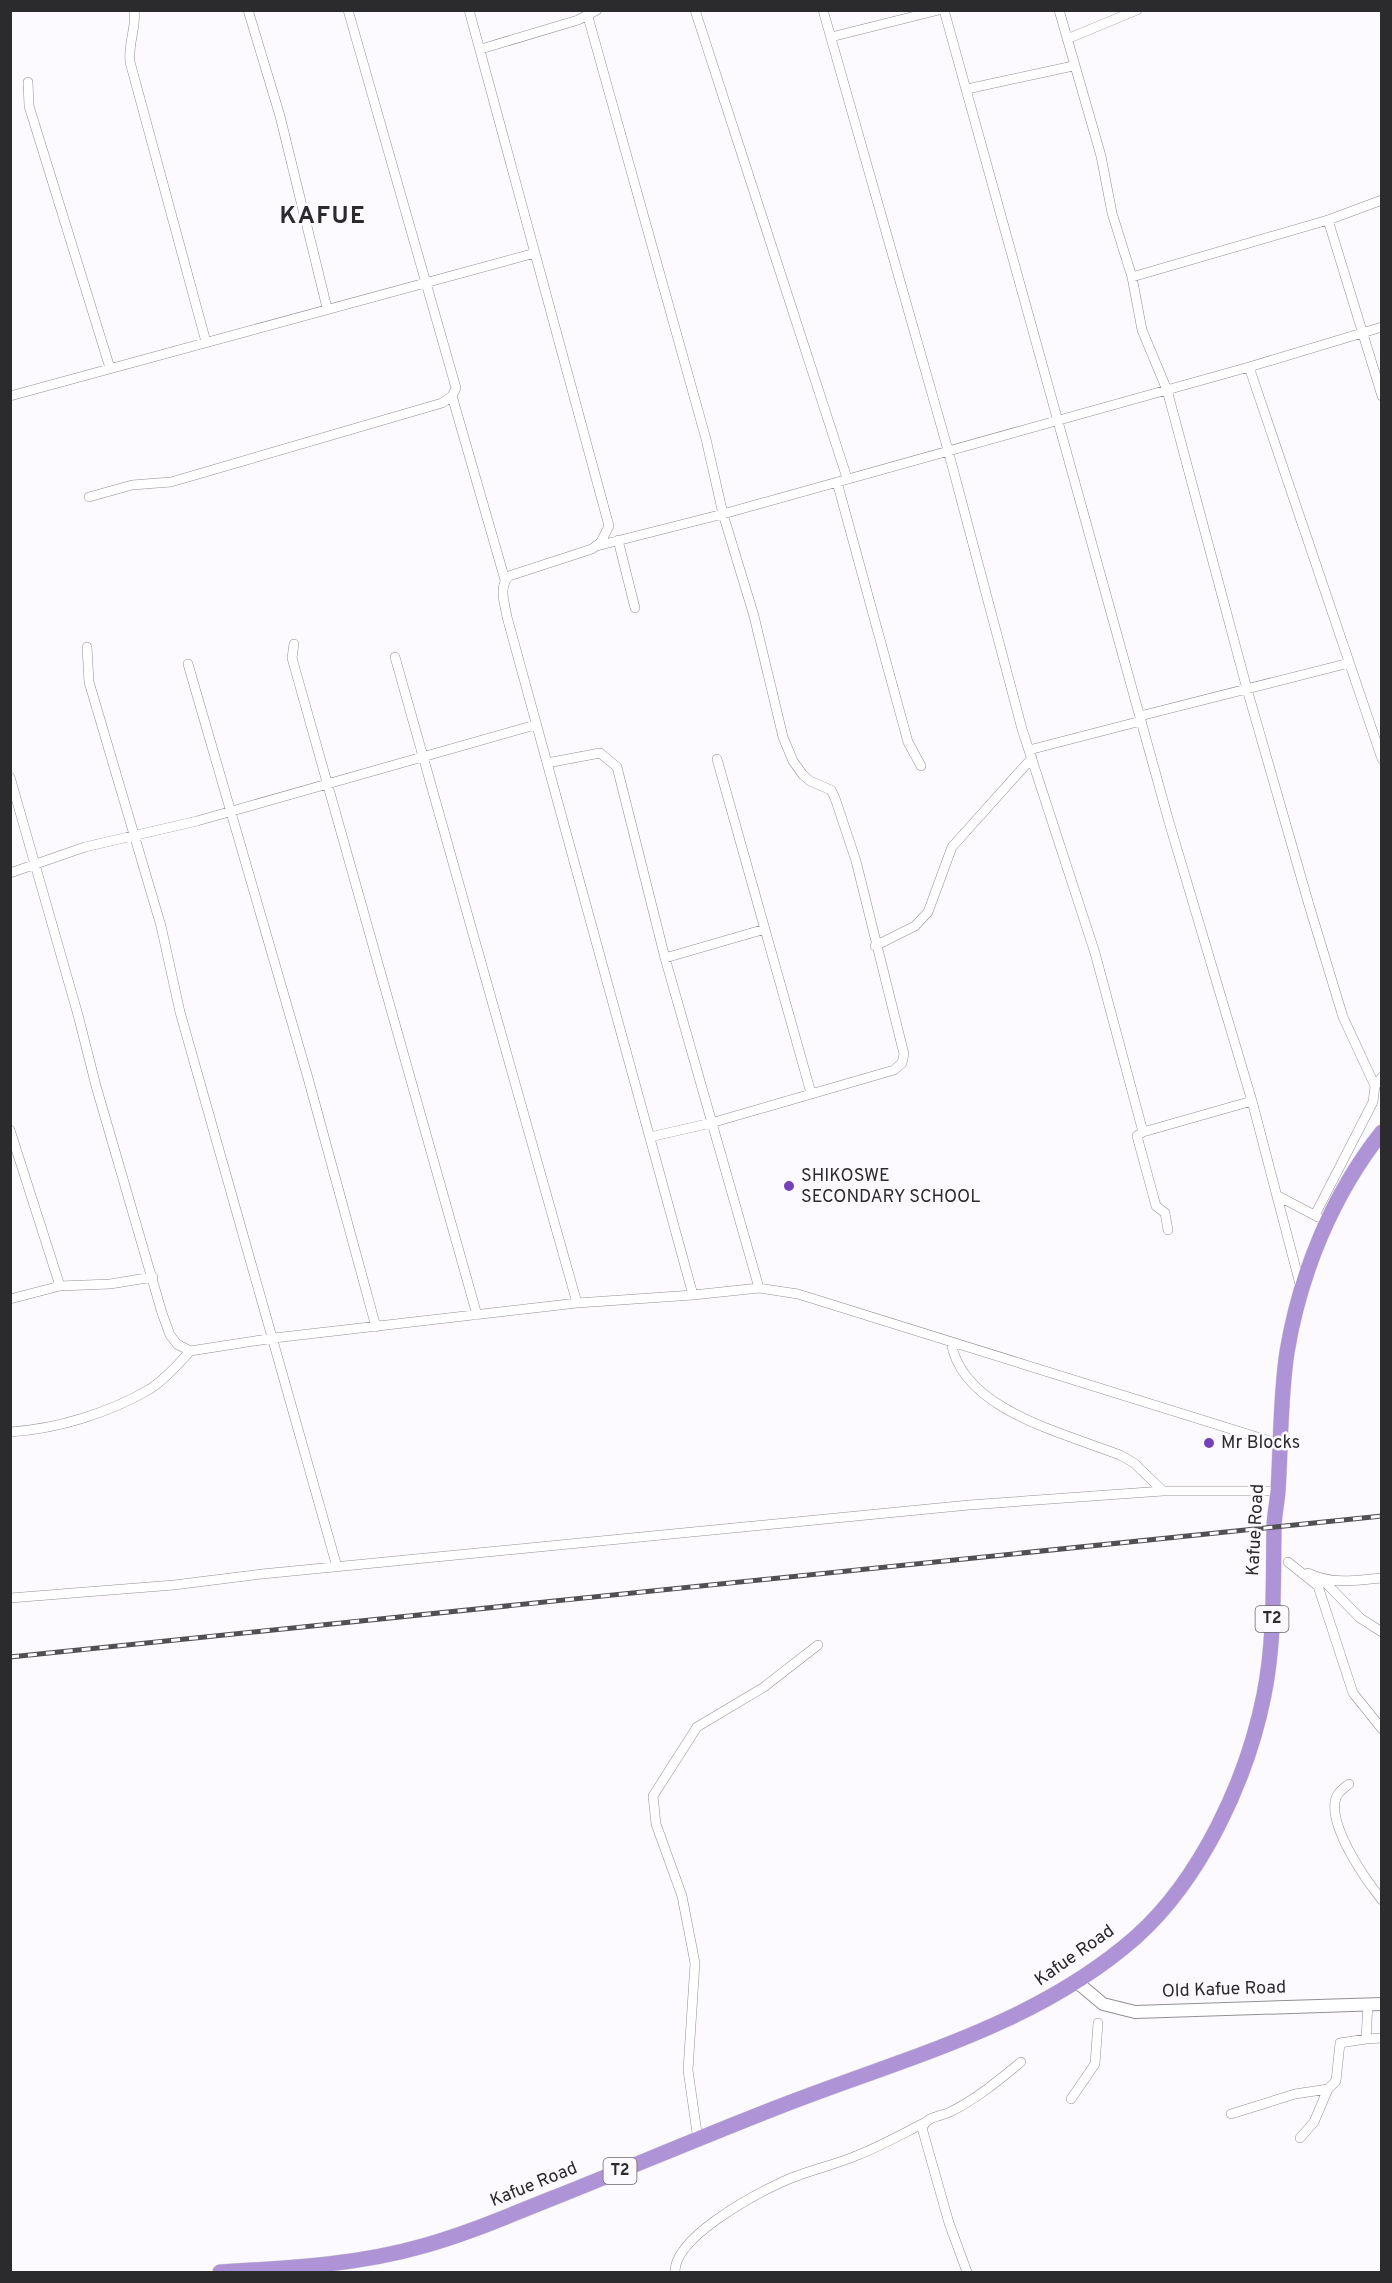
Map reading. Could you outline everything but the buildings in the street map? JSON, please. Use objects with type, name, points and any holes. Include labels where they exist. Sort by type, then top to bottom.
[{"type":"highway","name":"Kafue Road","points":[[220,2272],[334,2264],[423,2246],[500,2219],[1007,2021],[1078,1983],[1139,1935],[1203,1853],[1230,1803],[1252,1742],[1264,1696],[1269,1661],[1279,1444],[1288,1350],[1321,1219],[1382,1132]]},
{"type":"street","points":[[134,10],[135,22],[129,43],[130,62],[206,342]]},
{"type":"street","points":[[248,10],[280,116],[327,308]]},
{"type":"street","points":[[89,496],[132,485],[171,482],[442,403],[452,396],[456,388],[348,10]]},
{"type":"street","points":[[469,10],[609,526],[597,546]]},
{"type":"street","points":[[481,49],[588,17],[597,10]]},
{"type":"street","points":[[695,10],[842,480],[908,742],[921,766]]},
{"type":"street","points":[[823,10],[948,450],[1031,754],[1095,954],[1143,1132]]},
{"type":"street","points":[[831,37],[939,10]]},
{"type":"street","points":[[944,10],[1141,719],[1252,1101],[1302,1293]]},
{"type":"street","points":[[1059,10],[1073,66],[1101,156],[1117,233],[1132,277],[1143,330],[1167,390],[1247,689],[1343,1017],[1375,1086]]},
{"type":"street","points":[[1067,39],[1137,10]]},
{"type":"street","points":[[588,17],[706,439],[723,514],[754,616],[783,737],[793,761],[803,775],[810,781],[831,790],[835,798],[856,861],[875,946],[904,1054],[902,1063],[894,1070],[711,1123],[650,1137]]},
{"type":"street","points":[[967,89],[1073,66]]},
{"type":"street","points":[[28,82],[29,106],[110,368]]},
{"type":"street","points":[[1132,277],[1328,220],[1382,200]]},
{"type":"street","points":[[1328,220],[1382,396]]},
{"type":"street","points":[[10,396],[535,253]]},
{"type":"street","points":[[505,580],[514,573],[597,546],[723,514],[1249,367],[1382,327]]},
{"type":"street","points":[[1249,367],[1382,759]]},
{"type":"street","points":[[452,396],[505,580],[503,592],[515,653],[693,1295]]},
{"type":"street","points":[[618,540],[635,608]]},
{"type":"street","points":[[294,644],[292,658],[477,1315]]},
{"type":"street","points":[[87,647],[89,682],[169,958],[192,1056],[274,1338],[337,1567]]},
{"type":"street","points":[[395,657],[577,1303]]},
{"type":"street","points":[[875,946],[922,921],[952,847],[1031,754],[1141,719],[1349,663]]},
{"type":"street","points":[[188,664],[308,1078],[376,1327]]},
{"type":"street","points":[[10,873],[85,847],[230,811],[425,758],[535,725]]},
{"type":"street","points":[[547,763],[600,753],[617,767],[665,958],[759,1288]]},
{"type":"street","points":[[717,759],[811,1093]]},
{"type":"street","points":[[10,777],[170,1335],[177,1344],[190,1351]]},
{"type":"street","points":[[665,958],[765,929]]},
{"type":"street","points":[[1278,1196],[1321,1219],[1373,1101],[1375,1086],[1382,1077]]},
{"type":"street","points":[[1168,1230],[1165,1213],[1156,1206],[1137,1144],[1137,1136],[1143,1132],[1252,1101]]},
{"type":"street","points":[[10,1130],[60,1286]]},
{"type":"street","points":[[10,1299],[60,1286],[110,1284],[153,1277]]},
{"type":"street","points":[[10,1432],[39,1430],[116,1406],[151,1388],[190,1351],[274,1338],[577,1303],[759,1288],[798,1294],[1279,1444]]},
{"type":"street","points":[[951,1342],[959,1367],[975,1388],[987,1397],[1022,1416],[1120,1455],[1134,1463],[1164,1491]]},
{"type":"street","points":[[10,1598],[174,1585],[969,1505],[1164,1491],[1278,1491]]},
{"type":"street","points":[[1275,1553],[1318,1586],[1353,1693],[1382,1729]]},
{"type":"street","points":[[1288,1562],[1324,1581],[1360,1618],[1382,1632]]},
{"type":"street","points":[[1324,1581],[1382,1578]]},
{"type":"street","points":[[698,2140],[688,2070],[695,1963],[682,1896],[656,1824],[653,1796],[697,1727],[764,1687],[818,1645]]},
{"type":"street","points":[[1349,1784],[1339,1792],[1335,1801],[1338,1826],[1370,1885],[1382,1900]]},
{"type":"street","name":"Old Kafue Road","points":[[1078,1983],[1103,2004],[1135,2012],[1382,2004]]},
{"type":"street","points":[[1366,2039],[1368,2004]]},
{"type":"street","points":[[1071,2099],[1095,2064],[1098,2023]]},
{"type":"street","points":[[1300,2138],[1320,2113],[1328,2089],[1336,2081],[1340,2043],[1382,2038]]},
{"type":"street","points":[[675,2272],[675,2266],[683,2249],[746,2200],[781,2182],[858,2155],[967,2102],[1021,2062]]},
{"type":"street","points":[[1231,2114],[1295,2094],[1328,2089]]},
{"type":"street","points":[[924,2123],[922,2128],[924,2141],[967,2272]]},
{"type":"railway","points":[[10,1657],[1382,1516]]},
{"type":"place","name":"SHIKOSWE SECONDARY SCHOOL","points":[[789,1186]]},
{"type":"place","name":"Mr Blocks","points":[[1209,1443]]},
{"type":"district","name":"KAFUE","points":[[323,217]]}]
